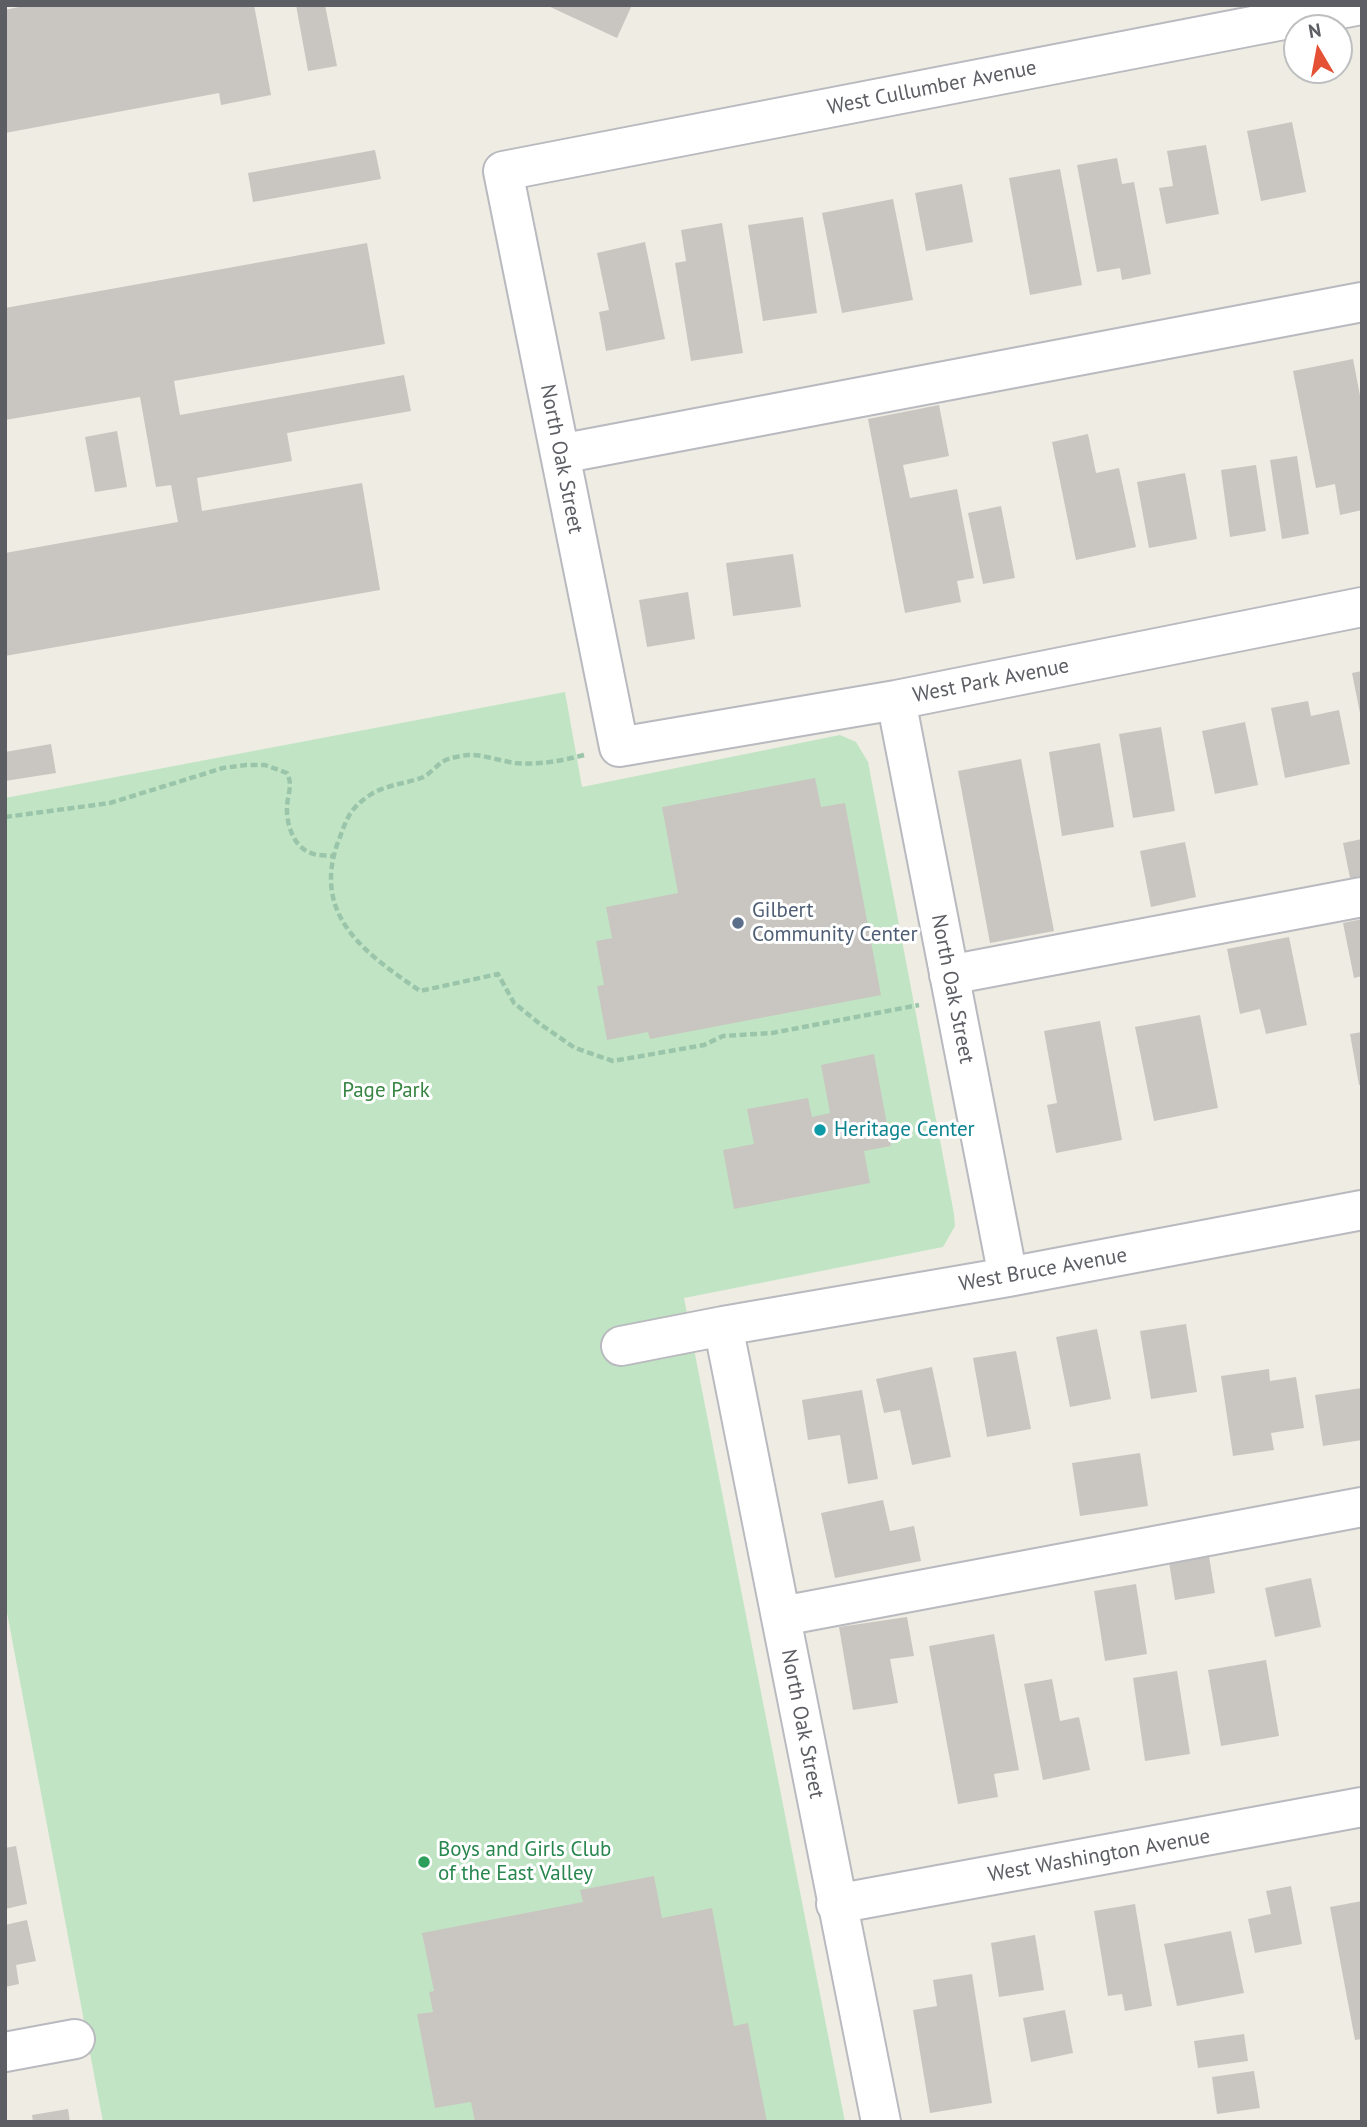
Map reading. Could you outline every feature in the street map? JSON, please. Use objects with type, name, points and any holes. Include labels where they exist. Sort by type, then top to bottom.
[{"type":"street","name":"West Cullumber Avenue","points":[[503,171],[1361,6]]},
{"type":"street","name":"North Oak Street","points":[[503,171],[619,747]]},
{"type":"street","points":[[560,453],[1362,302]]},
{"type":"street","name":"West Park Avenue","points":[[619,747],[896,700],[1362,607]]},
{"type":"street","name":"North Oak Street","points":[[896,700],[1008,1278]]},
{"type":"street","points":[[952,986],[1362,897]]},
{"type":"street","name":"West Bruce Avenue","points":[[621,1346],[1008,1278],[1362,1210]]},
{"type":"street","name":"North Oak Street","points":[[723,1326],[881,2122]]},
{"type":"street","points":[[782,1616],[1362,1507]]},
{"type":"street","name":"West Washington Avenue","points":[[836,1905],[1362,1807]]},
{"type":"street","points":[[5,2052],[75,2039]]},
{"type":"path","points":[[619,747],[556,762],[518,763],[470,755],[444,760],[423,777],[400,782],[372,794],[349,812],[333,856],[332,885],[340,919],[358,943],[379,963],[420,991],[498,974],[514,1003],[540,1024],[575,1048],[612,1061],[704,1045],[723,1036],[772,1033],[952,986]]},
{"type":"path","points":[[5,817],[110,803],[223,768],[265,765],[287,773],[291,782],[287,806],[288,822],[294,840],[309,853],[333,856]]},
{"type":"green space","name":"Page Park","points":[[565,692],[582,787],[840,735],[856,742],[868,762],[955,1226],[943,1247],[684,1298],[845,2122],[103,2122],[5,1602],[5,798]]},
{"type":"building","points":[[28,5],[254,5],[271,95],[221,105],[219,93],[5,133],[5,10]]},
{"type":"building","points":[[296,5],[325,5],[337,66],[308,71]]},
{"type":"building","points":[[546,5],[632,5],[617,38]]},
{"type":"building","points":[[1292,122],[1306,192],[1261,201],[1247,131]]},
{"type":"building","points":[[1206,145],[1219,214],[1166,224],[1159,188],[1173,186],[1167,151]]},
{"type":"building","points":[[375,150],[381,179],[253,202],[248,173]]},
{"type":"building","points":[[1117,158],[1122,184],[1134,182],[1151,274],[1122,280],[1120,268],[1097,272],[1077,165]]},
{"type":"building","points":[[1060,169],[1082,285],[1030,295],[1009,178]]},
{"type":"building","points":[[962,184],[973,242],[926,251],[915,193]]},
{"type":"building","points":[[893,199],[913,300],[842,313],[822,213]]},
{"type":"building","points":[[803,217],[817,313],[763,321],[748,225]]},
{"type":"building","points":[[722,223],[743,353],[691,361],[675,263],[686,261],[681,230]]},
{"type":"building","points":[[645,242],[665,339],[606,351],[599,312],[609,310],[597,253]]},
{"type":"building","points":[[367,243],[385,344],[174,381],[180,415],[404,375],[411,411],[287,433],[292,461],[197,478],[202,511],[362,483],[380,590],[5,656],[5,553],[178,522],[171,485],[156,487],[140,397],[5,420],[5,308]]},
{"type":"building","points":[[1353,359],[1362,406],[1362,510],[1340,515],[1335,484],[1316,488],[1293,371]]},
{"type":"building","points":[[939,405],[949,456],[903,465],[910,498],[957,489],[974,578],[957,581],[961,602],[905,613],[868,419]]},
{"type":"building","points":[[117,431],[127,487],[95,492],[85,437]]},
{"type":"building","points":[[1088,434],[1096,473],[1119,468],[1136,547],[1076,560],[1052,442]]},
{"type":"building","points":[[1297,456],[1309,534],[1282,539],[1270,460]]},
{"type":"building","points":[[1256,465],[1266,531],[1230,537],[1221,470]]},
{"type":"building","points":[[1185,473],[1197,539],[1149,548],[1137,482]]},
{"type":"building","points":[[1001,506],[1015,578],[983,584],[968,513]]},
{"type":"building","points":[[793,554],[801,607],[733,616],[726,563]]},
{"type":"building","points":[[688,592],[695,639],[647,647],[639,600]]},
{"type":"building","points":[[1362,671],[1362,718],[1361,718],[1352,673]]},
{"type":"building","points":[[1308,701],[1311,716],[1339,710],[1350,764],[1285,778],[1271,708]]},
{"type":"building","points":[[1245,722],[1258,785],[1215,794],[1202,731]]},
{"type":"building","points":[[1161,727],[1175,811],[1133,818],[1119,734]]},
{"type":"building","points":[[1100,743],[1114,827],[1062,836],[1049,752]]},
{"type":"building","points":[[51,744],[56,773],[5,781],[5,752]]},
{"type":"building","points":[[1021,759],[1054,931],[990,943],[958,771]]},
{"type":"building","name":"Gilbert Community Center","points":[[815,778],[821,807],[845,803],[881,995],[650,1039],[648,1032],[607,1040],[597,986],[604,985],[596,941],[612,938],[606,907],[678,893],[662,807]]},
{"type":"building","points":[[1362,839],[1362,876],[1350,878],[1343,843]]},
{"type":"building","points":[[1185,842],[1196,897],[1151,907],[1140,851]]},
{"type":"building","points":[[1362,919],[1362,976],[1354,978],[1343,923]]},
{"type":"building","points":[[1289,937],[1307,1025],[1266,1034],[1260,1009],[1240,1014],[1227,949]]},
{"type":"building","points":[[1200,1015],[1218,1108],[1154,1121],[1135,1027]]},
{"type":"building","points":[[1100,1021],[1122,1140],[1056,1153],[1047,1105],[1057,1103],[1044,1031]]},
{"type":"building","points":[[1362,1032],[1362,1085],[1359,1085],[1350,1034]]},
{"type":"building","name":"Heritage Center","points":[[874,1054],[891,1146],[864,1151],[870,1183],[734,1209],[723,1150],[754,1144],[747,1109],[808,1098],[812,1117],[830,1113],[821,1065]]},
{"type":"building","points":[[1186,1324],[1197,1392],[1151,1399],[1140,1331]]},
{"type":"building","points":[[1097,1329],[1111,1399],[1070,1407],[1056,1337]]},
{"type":"building","points":[[1016,1351],[1031,1429],[987,1437],[973,1358]]},
{"type":"building","points":[[932,1367],[951,1457],[912,1465],[900,1410],[884,1413],[876,1379]]},
{"type":"building","points":[[1269,1369],[1270,1381],[1296,1377],[1304,1428],[1271,1433],[1274,1450],[1233,1456],[1221,1376]]},
{"type":"building","points":[[1362,1388],[1362,1440],[1323,1446],[1315,1395]]},
{"type":"building","points":[[862,1390],[878,1479],[848,1484],[840,1435],[808,1440],[802,1400]]},
{"type":"building","points":[[1140,1453],[1148,1506],[1080,1516],[1072,1463]]},
{"type":"building","points":[[883,1500],[890,1531],[914,1526],[921,1561],[835,1578],[821,1513]]},
{"type":"building","points":[[1209,1556],[1215,1593],[1175,1600],[1169,1562]]},
{"type":"building","points":[[1311,1578],[1321,1627],[1275,1637],[1265,1588]]},
{"type":"building","points":[[1136,1584],[1147,1654],[1105,1661],[1094,1591]]},
{"type":"building","points":[[907,1617],[914,1656],[890,1659],[898,1703],[853,1710],[839,1627]]},
{"type":"building","points":[[994,1634],[1019,1770],[994,1774],[998,1797],[958,1804],[929,1646]]},
{"type":"building","points":[[1266,1660],[1279,1736],[1221,1746],[1208,1670]]},
{"type":"building","points":[[1177,1671],[1190,1754],[1145,1761],[1133,1678]]},
{"type":"building","points":[[1052,1679],[1060,1721],[1079,1717],[1090,1770],[1043,1780],[1024,1684]]},
{"type":"building","points":[[16,1846],[27,1904],[5,1909],[5,1848]]},
{"type":"building","points":[[654,1876],[662,1918],[712,1908],[734,2026],[748,2023],[767,2122],[475,2122],[471,2102],[435,2108],[417,2014],[433,2012],[429,1992],[434,1991],[422,1933],[583,1902],[580,1890]]},
{"type":"building","points":[[1291,1886],[1302,1944],[1255,1953],[1248,1919],[1271,1914],[1266,1891]]},
{"type":"building","points":[[1362,1901],[1362,2039],[1355,2040],[1330,1907]]},
{"type":"building","points":[[1135,1904],[1152,2006],[1125,2011],[1122,1994],[1108,1996],[1094,1911]]},
{"type":"building","points":[[27,1920],[36,1961],[16,1965],[19,1984],[5,1987],[5,1925]]},
{"type":"building","points":[[1231,1931],[1244,1993],[1177,2006],[1164,1944]]},
{"type":"building","points":[[1035,1935],[1044,1990],[999,1997],[991,1943]]},
{"type":"building","points":[[972,1974],[992,2103],[930,2113],[913,2010],[937,2006],[933,1980]]},
{"type":"building","points":[[1065,2010],[1073,2053],[1031,2062],[1023,2018]]},
{"type":"building","points":[[1244,2034],[1248,2061],[1198,2068],[1194,2041]]},
{"type":"building","points":[[1254,2071],[1260,2108],[1217,2114],[1212,2077]]},
{"type":"building","points":[[68,2109],[70,2122],[33,2122],[32,2115]]},
{"type":"place","name":"Gilbert Community Center","points":[[738,923]]},
{"type":"place","name":"Heritage Center","points":[[820,1130]]},
{"type":"place","name":"Boys and Girls Club of the East Valley","points":[[424,1862]]}]
